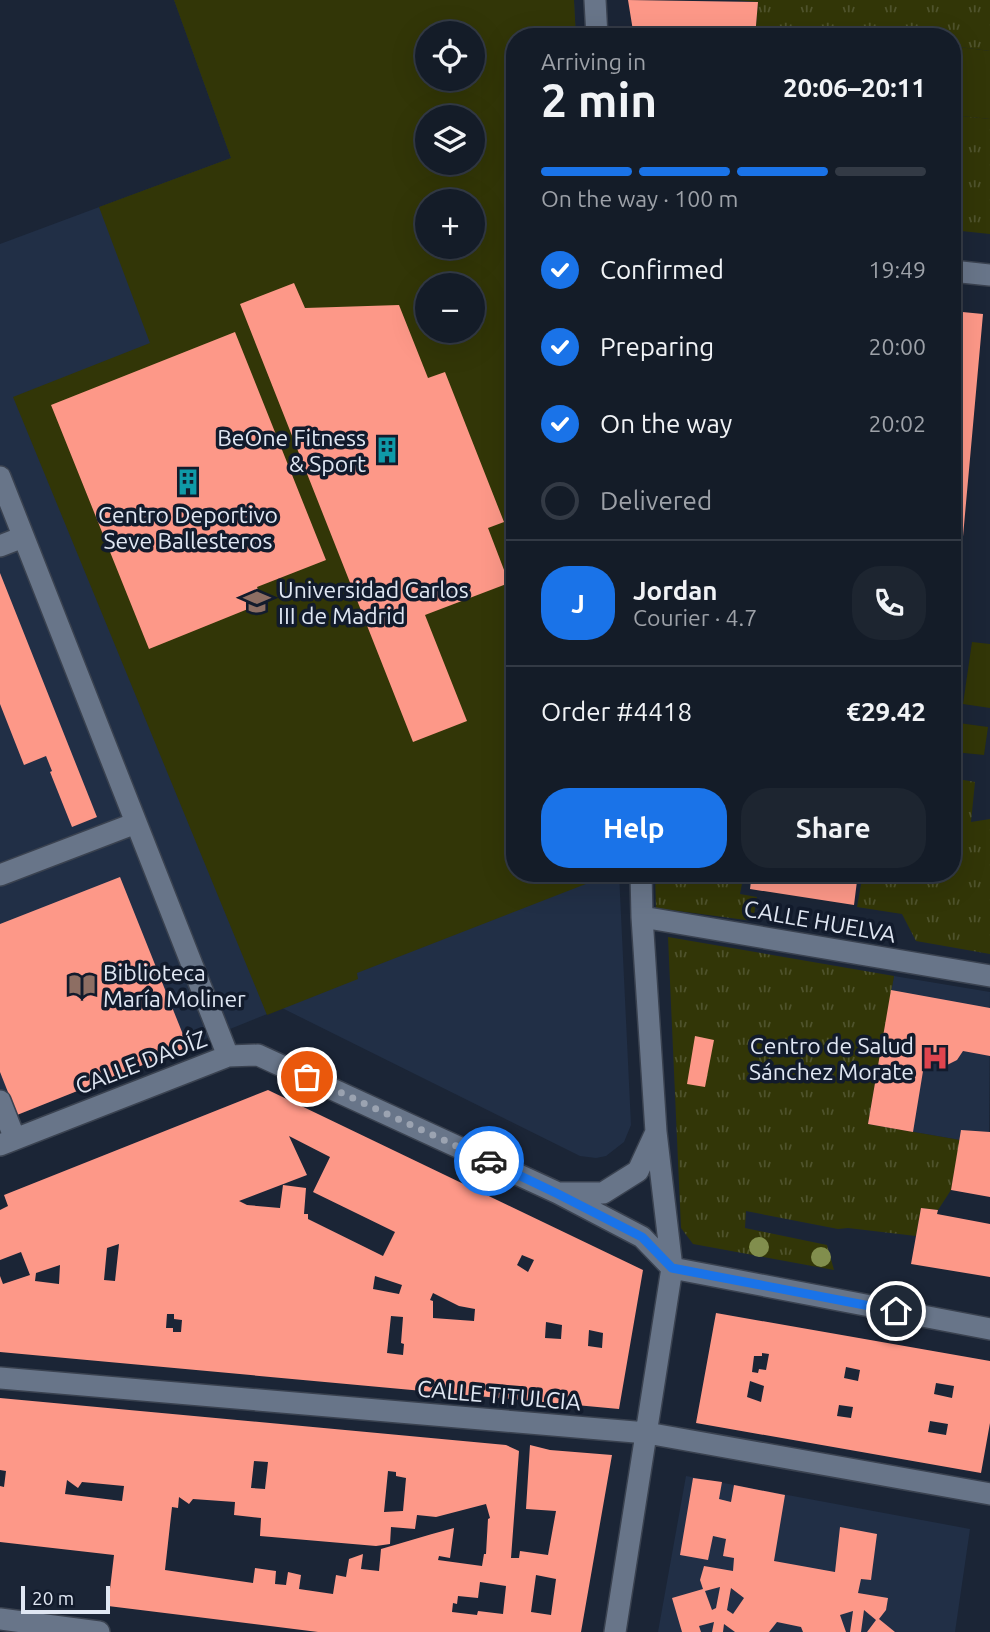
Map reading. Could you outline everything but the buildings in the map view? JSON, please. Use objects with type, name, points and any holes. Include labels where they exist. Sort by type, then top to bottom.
[{"type":"street","points":[[595,0],[597,28]]},
{"type":"street","points":[[961,272],[990,275]]},
{"type":"street","points":[[0,477],[228,1056]]},
{"type":"street","points":[[0,546],[23,537]]},
{"type":"street","points":[[0,875],[135,823]]},
{"type":"street","points":[[615,1632],[672,1268],[656,1132],[641,882]]},
{"type":"street","name":"CALLE HUELVA","points":[[642,917],[990,976]]},
{"type":"street","name":"CALLE DAOÍZ","points":[[8,1142],[228,1056],[258,1055],[558,1194],[642,1237],[672,1268]]},
{"type":"street","points":[[0,1101],[8,1142]]},
{"type":"street","points":[[558,1194],[604,1193],[638,1171],[656,1132]]},
{"type":"street","points":[[672,1268],[990,1329]]},
{"type":"street","name":"CALLE TITULCIA","points":[[0,1378],[647,1433],[990,1494]]},
{"type":"street","points":[[0,1619],[99,1632]]},
{"type":"shaded area","name":"Universidad Carlos III de Madrid","points":[[174,0],[574,0],[576,28],[506,28],[506,882],[619,882],[631,1125],[624,1142],[606,1156],[580,1156],[282,1008],[0,1122],[0,244],[231,158]]},
{"type":"shaded area","name":"Centro de Salud Sánchez Morate","points":[[894,976],[990,992],[989,1132],[962,1130],[960,1140],[868,1124]]},
{"type":"shaded area","points":[[686,1476],[970,1529],[955,1632],[658,1632]]},
{"type":"green space","name":"Universidad Carlos III de Madrid","points":[[174,0],[574,0],[576,28],[506,28],[506,882],[591,882],[357,973],[358,979],[267,1015],[13,397],[150,343],[99,207],[231,158]]},
{"type":"green space","points":[[736,0],[990,0],[990,51],[961,47],[961,28],[756,28],[758,2]]},
{"type":"green space","points":[[961,47],[990,51],[990,119],[961,116]]},
{"type":"green space","points":[[961,116],[990,119],[990,234],[961,231]]},
{"type":"green space","points":[[972,642],[990,644],[990,708],[963,704]]},
{"type":"green space","points":[[961,723],[988,727],[984,755],[961,753]]},
{"type":"green space","points":[[961,780],[975,782],[971,822],[990,819],[990,954],[916,941],[902,914],[857,907],[861,882],[961,882]]},
{"type":"green space","points":[[655,882],[742,882],[740,894],[757,897],[753,921],[656,908]]},
{"type":"green space","points":[[668,937],[894,976],[868,1124],[960,1140],[951,1190],[938,1210],[921,1208],[916,1236],[838,1229],[746,1211],[745,1228],[827,1245],[834,1270],[693,1244],[681,1228]]},
{"type":"way so far","points":[[307,1077],[489,1161]]},
{"type":"place","name":"BeOne Fitness & Sport","points":[[387,450]]},
{"type":"place","name":"Centro Deportivo Seve Ballesteros","points":[[188,482]]},
{"type":"place","name":"Universidad Carlos III de Madrid","points":[[257,602]]},
{"type":"place","name":"Biblioteca María Moliner","points":[[82,985]]},
{"type":"place","name":"Centro de Salud Sánchez Morate","points":[[935,1058]]},
{"type":"route","points":[[489,1161],[642,1237],[672,1268],[896,1311]]}]
